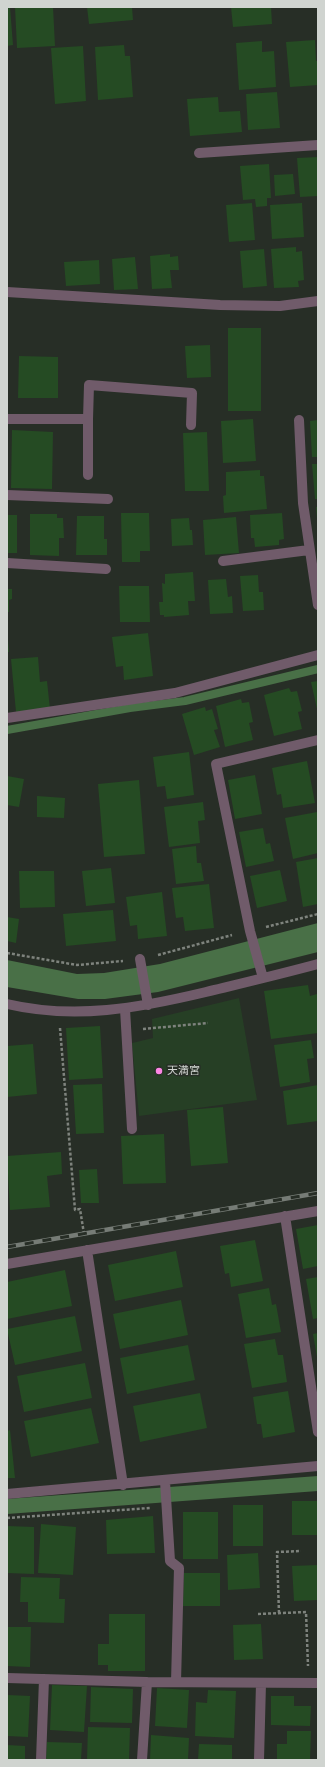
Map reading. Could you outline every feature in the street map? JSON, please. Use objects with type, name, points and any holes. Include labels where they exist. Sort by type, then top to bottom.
[{"type":"street","points":[[199,153],[318,145]]},
{"type":"street","points":[[7,292],[220,305],[280,306],[318,301]]},
{"type":"street","points":[[88,475],[89,385],[192,393],[191,425]]},
{"type":"street","points":[[7,419],[88,419]]},
{"type":"street","points":[[299,420],[303,503],[318,605]]},
{"type":"street","points":[[7,495],[108,500]]},
{"type":"street","points":[[222,561],[309,550]]},
{"type":"street","points":[[7,563],[106,569]]},
{"type":"street","points":[[7,718],[175,693],[318,655]]},
{"type":"street","points":[[262,974],[251,934],[216,764],[318,740]]},
{"type":"street","points":[[141,962],[147,1001]]},
{"type":"street","points":[[7,1004],[59,1012],[125,1009],[147,1001],[262,974],[318,964]]},
{"type":"street","points":[[125,1009],[132,1130]]},
{"type":"street","points":[[7,1264],[318,1211]]},
{"type":"street","points":[[285,1216],[314,1386],[318,1432]]},
{"type":"street","points":[[87,1250],[123,1484]]},
{"type":"street","points":[[7,1494],[123,1484],[166,1483],[318,1466]]},
{"type":"street","points":[[166,1483],[170,1561],[179,1568],[176,1682]]},
{"type":"street","points":[[7,1678],[146,1682],[313,1683]]},
{"type":"street","points":[[41,1760],[44,1679]]},
{"type":"street","points":[[142,1760],[146,1682]]},
{"type":"street","points":[[259,1760],[261,1683]]},
{"type":"path","points":[[251,934],[318,914]]},
{"type":"path","points":[[59,1012],[75,1210],[80,1209],[87,1250]]},
{"type":"path","points":[[126,1030],[208,1023]]},
{"type":"path","points":[[7,1518],[167,1505]]},
{"type":"path","points":[[279,1613],[277,1552],[300,1551]]},
{"type":"path","points":[[258,1614],[306,1612],[313,1683]]},
{"type":"shaded area","points":[[318,923],[318,952],[158,992],[105,999],[78,999],[7,987],[7,960],[77,974],[104,973],[160,964]]},
{"type":"shaded area","points":[[239,998],[257,1100],[139,1116],[132,1043],[153,1038],[152,1019]]},
{"type":"shaded area","points":[[318,1476],[318,1491],[7,1514],[7,1499]]},
{"type":"building","points":[[7,7],[10,7],[13,45],[7,46]]},
{"type":"building","points":[[15,7],[53,7],[55,46],[17,48]]},
{"type":"building","points":[[87,7],[132,7],[133,20],[89,24]]},
{"type":"building","points":[[231,7],[271,7],[272,24],[233,27]]},
{"type":"building","points":[[315,40],[316,61],[318,61],[318,85],[290,87],[286,42]]},
{"type":"building","points":[[262,41],[262,52],[274,51],[276,87],[239,90],[236,43]]},
{"type":"building","points":[[124,45],[125,56],[130,56],[133,97],[98,100],[95,47]]},
{"type":"building","points":[[83,46],[86,101],[55,104],[51,48]]},
{"type":"building","points":[[277,92],[280,128],[248,130],[246,94]]},
{"type":"building","points":[[218,97],[219,112],[240,111],[242,132],[190,136],[187,99]]},
{"type":"building","points":[[318,157],[318,196],[300,197],[297,158]]},
{"type":"building","points":[[269,164],[271,198],[267,198],[267,206],[256,207],[255,199],[243,200],[240,166]]},
{"type":"building","points":[[293,174],[295,194],[275,196],[274,175]]},
{"type":"building","points":[[252,203],[255,240],[229,242],[226,205]]},
{"type":"building","points":[[302,203],[304,237],[272,239],[270,205]]},
{"type":"building","points":[[296,247],[296,252],[302,251],[304,280],[298,281],[299,287],[274,288],[271,249]]},
{"type":"building","points":[[264,249],[267,286],[243,288],[240,251]]},
{"type":"building","points":[[170,254],[170,257],[178,256],[179,270],[170,270],[172,288],[152,289],[150,256]]},
{"type":"building","points":[[135,257],[138,289],[114,290],[112,259]]},
{"type":"building","points":[[99,260],[100,284],[66,286],[64,262]]},
{"type":"building","points":[[228,328],[261,328],[261,411],[228,411]]},
{"type":"building","points":[[210,345],[211,377],[187,378],[185,346]]},
{"type":"building","points":[[19,356],[58,357],[58,398],[18,398]]},
{"type":"building","points":[[253,419],[256,461],[223,463],[221,421]]},
{"type":"building","points":[[318,420],[318,457],[312,457],[310,421]]},
{"type":"building","points":[[12,430],[53,432],[52,489],[11,488]]},
{"type":"building","points":[[207,432],[209,491],[185,491],[183,433]]},
{"type":"building","points":[[312,464],[318,464],[318,499],[315,499]]},
{"type":"building","points":[[260,470],[260,476],[264,476],[267,509],[224,513],[223,496],[226,495],[226,472]]},
{"type":"building","points":[[316,507],[318,507],[318,519],[317,519]]},
{"type":"building","points":[[121,513],[149,513],[150,551],[140,551],[140,562],[122,562]]},
{"type":"building","points":[[282,513],[284,539],[279,540],[279,545],[255,547],[254,538],[251,538],[250,515]]},
{"type":"building","points":[[30,514],[57,514],[57,518],[63,518],[64,538],[59,538],[59,556],[30,555]]},
{"type":"building","points":[[7,515],[17,515],[17,553],[7,553]]},
{"type":"building","points":[[77,516],[104,516],[104,539],[107,539],[107,555],[76,555]]},
{"type":"building","points":[[236,517],[239,553],[205,555],[203,520]]},
{"type":"building","points":[[189,518],[190,530],[192,530],[193,545],[172,546],[171,519]]},
{"type":"building","points":[[193,572],[195,601],[188,601],[189,615],[164,617],[164,615],[160,615],[159,602],[163,602],[162,583],[165,584],[165,574]]},
{"type":"building","points":[[258,575],[259,592],[263,592],[264,610],[243,611],[240,576]]},
{"type":"building","points":[[226,579],[228,597],[232,596],[233,613],[210,614],[208,580]]},
{"type":"building","points":[[119,586],[149,586],[150,622],[120,622]]},
{"type":"building","points":[[7,589],[12,589],[12,599],[9,600],[9,612],[7,612]]},
{"type":"building","points":[[148,633],[153,676],[124,680],[123,666],[116,667],[112,637]]},
{"type":"building","points":[[8,640],[9,652],[7,652]]},
{"type":"building","points":[[38,657],[40,682],[47,681],[50,709],[16,712],[11,659]]},
{"type":"building","points":[[318,681],[318,709],[317,709],[311,682]]},
{"type":"building","points":[[289,688],[291,692],[297,691],[302,711],[298,712],[302,729],[274,736],[264,695]]},
{"type":"building","points":[[241,699],[242,703],[249,702],[253,722],[249,723],[253,740],[225,747],[216,706]]},
{"type":"building","points":[[205,707],[206,711],[212,709],[218,729],[214,730],[220,747],[194,755],[182,714]]},
{"type":"building","points":[[189,752],[194,795],[167,799],[165,786],[157,787],[153,757]]},
{"type":"building","points":[[307,761],[315,803],[283,808],[281,794],[277,795],[272,768]]},
{"type":"building","points":[[255,775],[262,814],[235,819],[228,780]]},
{"type":"building","points":[[7,776],[24,779],[19,807],[7,805]]},
{"type":"building","points":[[139,780],[145,854],[104,857],[98,784]]},
{"type":"building","points":[[37,796],[65,798],[64,818],[37,817]]},
{"type":"building","points":[[203,802],[205,820],[198,821],[200,843],[169,847],[164,807]]},
{"type":"building","points":[[317,812],[318,853],[293,859],[285,818]]},
{"type":"building","points":[[263,828],[266,844],[270,843],[274,861],[246,867],[239,832]]},
{"type":"building","points":[[196,846],[197,863],[201,863],[204,881],[176,884],[172,849]]},
{"type":"building","points":[[318,858],[318,904],[303,907],[296,862]]},
{"type":"building","points":[[111,868],[115,903],[86,906],[82,871]]},
{"type":"building","points":[[280,870],[287,901],[257,908],[250,876]]},
{"type":"building","points":[[19,871],[54,871],[55,907],[20,908]]},
{"type":"building","points":[[209,884],[214,928],[185,931],[183,917],[176,918],[172,888]]},
{"type":"building","points":[[162,892],[167,936],[138,939],[137,925],[130,926],[126,897]]},
{"type":"building","points":[[113,910],[116,941],[66,946],[63,914]]},
{"type":"building","points":[[7,917],[19,919],[16,943],[7,941]]},
{"type":"building","points":[[308,985],[310,996],[317,994],[318,1033],[271,1039],[264,991]]},
{"type":"building","points":[[100,1026],[103,1078],[69,1080],[66,1028]]},
{"type":"building","points":[[311,1040],[314,1058],[307,1059],[310,1082],[280,1087],[274,1045]]},
{"type":"building","points":[[33,1044],[37,1094],[7,1097],[7,1046]]},
{"type":"building","points":[[102,1084],[104,1133],[76,1134],[73,1085]]},
{"type":"building","points":[[318,1085],[318,1121],[287,1125],[283,1091]]},
{"type":"building","points":[[223,1107],[228,1163],[191,1166],[187,1110]]},
{"type":"building","points":[[164,1134],[166,1183],[123,1184],[121,1136]]},
{"type":"building","points":[[61,1152],[62,1174],[47,1176],[50,1207],[10,1210],[7,1156]]},
{"type":"building","points":[[97,1169],[99,1203],[81,1203],[79,1170]]},
{"type":"building","points":[[318,1225],[318,1266],[303,1269],[296,1229]]},
{"type":"building","points":[[255,1240],[263,1281],[231,1287],[229,1273],[225,1274],[220,1246]]},
{"type":"building","points":[[176,1251],[183,1287],[115,1301],[108,1265]]},
{"type":"building","points":[[65,1270],[72,1306],[7,1319],[7,1282]]},
{"type":"building","points":[[318,1277],[318,1318],[313,1319],[306,1279]]},
{"type":"building","points":[[269,1288],[272,1305],[276,1304],[281,1332],[246,1338],[238,1294]]},
{"type":"building","points":[[181,1300],[188,1335],[120,1349],[113,1314]]},
{"type":"building","points":[[75,1316],[82,1351],[15,1365],[7,1329]]},
{"type":"building","points":[[318,1333],[318,1357],[317,1357],[313,1334]]},
{"type":"building","points":[[275,1339],[278,1355],[283,1355],[287,1382],[252,1388],[244,1344]]},
{"type":"building","points":[[188,1345],[195,1380],[127,1394],[120,1358]]},
{"type":"building","points":[[85,1363],[92,1398],[24,1412],[17,1376]]},
{"type":"building","points":[[288,1391],[295,1432],[263,1438],[261,1424],[257,1424],[253,1397]]},
{"type":"building","points":[[200,1393],[207,1428],[140,1442],[133,1406]]},
{"type":"building","points":[[91,1408],[99,1443],[31,1457],[24,1421]]},
{"type":"building","points":[[10,1430],[15,1478],[7,1478],[7,1431]]},
{"type":"building","points":[[292,1501],[318,1501],[318,1535],[292,1535]]},
{"type":"building","points":[[233,1505],[263,1505],[263,1546],[233,1546]]},
{"type":"building","points":[[183,1512],[218,1512],[218,1559],[183,1559]]},
{"type":"building","points":[[153,1516],[155,1553],[107,1554],[106,1520]]},
{"type":"building","points":[[41,1524],[76,1527],[73,1575],[38,1573]]},
{"type":"building","points":[[7,1526],[34,1527],[34,1574],[7,1573]]},
{"type":"building","points":[[258,1553],[260,1588],[228,1590],[227,1555]]},
{"type":"building","points":[[318,1565],[318,1600],[294,1601],[292,1566]]},
{"type":"building","points":[[184,1573],[220,1573],[220,1606],[183,1606]]},
{"type":"building","points":[[21,1577],[60,1578],[59,1599],[65,1599],[64,1623],[28,1622],[28,1602],[20,1602]]},
{"type":"building","points":[[109,1614],[145,1614],[145,1671],[108,1671],[108,1665],[98,1665],[98,1644],[109,1644]]},
{"type":"building","points":[[261,1624],[263,1659],[234,1660],[233,1625]]},
{"type":"building","points":[[7,1627],[31,1627],[30,1667],[7,1666]]},
{"type":"building","points":[[52,1685],[87,1686],[84,1732],[50,1730]]},
{"type":"building","points":[[91,1687],[133,1689],[132,1723],[90,1722]]},
{"type":"building","points":[[157,1688],[189,1690],[187,1728],[155,1726]]},
{"type":"building","points":[[208,1690],[236,1691],[234,1738],[195,1736],[196,1702],[207,1703]]},
{"type":"building","points":[[7,1695],[30,1696],[28,1737],[7,1736]]},
{"type":"building","points":[[271,1696],[294,1696],[294,1706],[311,1706],[310,1726],[271,1725]]},
{"type":"building","points":[[88,1727],[130,1728],[129,1760],[87,1760]]},
{"type":"building","points":[[287,1731],[311,1731],[310,1760],[277,1760],[277,1744],[287,1744]]},
{"type":"building","points":[[151,1735],[189,1738],[188,1760],[150,1760]]},
{"type":"building","points":[[47,1742],[82,1743],[81,1760],[46,1760]]},
{"type":"building","points":[[199,1744],[232,1745],[232,1760],[198,1760]]},
{"type":"building","points":[[7,1745],[25,1746],[25,1760],[7,1760]]},
{"type":"waterway","points":[[7,730],[130,708],[185,701],[318,669]]},
{"type":"railway","points":[[7,1247],[318,1193]]},
{"type":"place","name":"天満宮","points":[[159,1071]]}]
